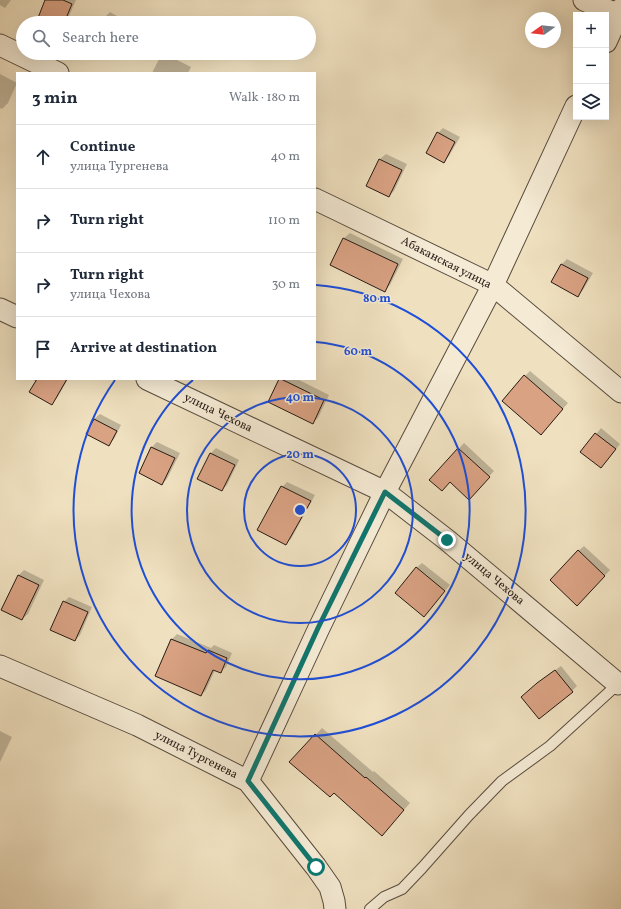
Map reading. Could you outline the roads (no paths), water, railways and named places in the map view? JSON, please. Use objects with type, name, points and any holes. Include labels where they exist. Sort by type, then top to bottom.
[{"type":"street","points":[[584,0],[620,13],[609,36]]},
{"type":"street","points":[[0,45],[16,53]]},
{"type":"street","points":[[31,60],[56,72]]},
{"type":"street","points":[[248,781],[318,628],[385,492],[493,285],[573,112]]},
{"type":"street","name":"Абаканская улица","points":[[316,199],[493,285],[621,392]]},
{"type":"street","points":[[0,309],[16,317]]},
{"type":"street","name":"улица Чехова","points":[[149,380],[385,492],[447,540],[620,683]]},
{"type":"street","name":"улица Тургенева","points":[[0,666],[137,725],[248,781],[330,887],[335,909]]},
{"type":"lane","points":[[370,909],[384,897],[402,889],[502,781],[550,746],[620,683]]}]
